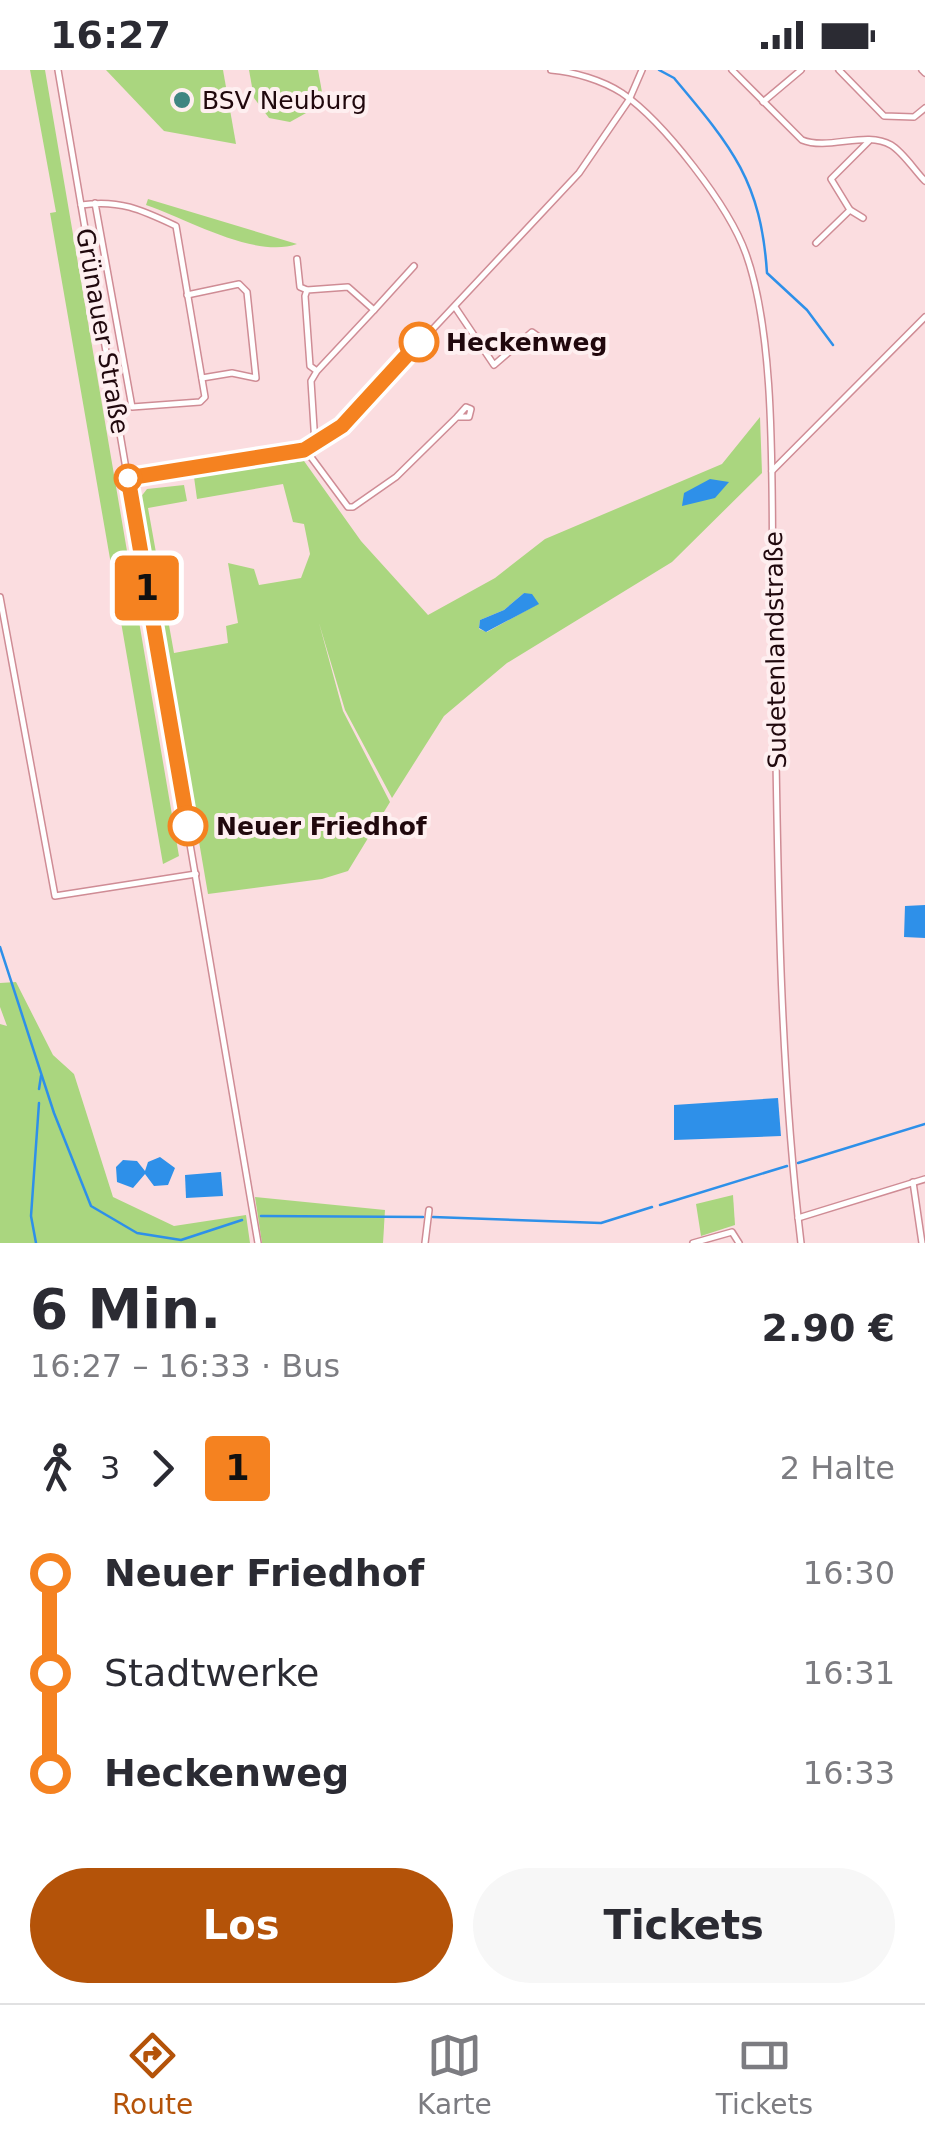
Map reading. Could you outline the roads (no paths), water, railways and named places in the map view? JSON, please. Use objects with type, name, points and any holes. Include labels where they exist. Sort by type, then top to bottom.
[{"type":"street","name":"Grünauer Straße","points":[[58,70],[258,1243]]},
{"type":"street","points":[[551,70],[606,85],[629,100]]},
{"type":"street","points":[[128,478],[304,450],[342,426],[579,174],[629,100],[642,70]]},
{"type":"street","points":[[732,70],[806,142],[870,141],[892,145],[925,181]]},
{"type":"street","points":[[763,102],[801,70]]},
{"type":"street","points":[[840,70],[884,116],[914,116],[925,108]]},
{"type":"street","name":"Sudetenlandstraße","points":[[629,100],[708,186],[745,252],[759,316],[771,472],[780,874],[800,1243]]},
{"type":"street","points":[[863,218],[850,210],[831,179],[870,141]]},
{"type":"street","points":[[81,205],[96,203],[130,205],[176,226],[202,378],[204,397],[200,402],[132,407],[96,203]]},
{"type":"street","points":[[816,243],[850,210]]},
{"type":"street","points":[[297,260],[300,287],[348,287],[374,310]]},
{"type":"street","points":[[315,444],[311,382],[317,371],[414,266]]},
{"type":"street","points":[[187,295],[239,284],[247,292],[256,378],[232,373],[202,378]]},
{"type":"street","points":[[306,290],[310,366],[317,371]]},
{"type":"street","points":[[455,307],[494,365],[522,342]]},
{"type":"street","points":[[771,472],[925,317]]},
{"type":"street","points":[[304,450],[348,507],[353,507],[396,476],[457,417]]},
{"type":"street","points":[[0,598],[54,896],[196,874]]},
{"type":"street","points":[[798,1218],[925,1179]]},
{"type":"street","points":[[913,1182],[922,1243]]},
{"type":"street","points":[[425,1243],[429,1210]]},
{"type":"street","points":[[693,1243],[732,1232],[739,1243]]},
{"type":"water","points":[[710,479],[729,482],[715,498],[682,506],[684,493]]},
{"type":"water","points":[[524,593],[532,594],[539,604],[486,632],[479,628],[480,620],[504,610]]},
{"type":"water","points":[[925,905],[925,938],[904,937],[905,906]]},
{"type":"water","points":[[778,1098],[781,1136],[674,1140],[674,1105]]},
{"type":"water","points":[[160,1157],[175,1168],[168,1185],[154,1186],[145,1174],[133,1188],[117,1182],[116,1167],[123,1160],[137,1161],[145,1171],[148,1162]]},
{"type":"water","points":[[221,1172],[223,1196],[186,1198],[185,1175]]},
{"type":"waterway","points":[[659,70],[674,78],[740,167],[758,213],[767,273],[807,310],[833,345]]},
{"type":"waterway","points":[[0,947],[54,1113],[91,1206],[137,1233],[181,1240],[242,1220]]},
{"type":"waterway","points":[[39,1089],[41,1076]]},
{"type":"waterway","points":[[36,1243],[31,1216],[39,1103]]},
{"type":"waterway","points":[[798,1163],[925,1124]]},
{"type":"waterway","points":[[660,1205],[787,1166]]},
{"type":"waterway","points":[[433,1217],[601,1223],[652,1207]]},
{"type":"waterway","points":[[261,1216],[423,1217]]},
{"type":"place","name":"BSV Neuburg","points":[[182,100]]},
{"type":"place","name":"Heckenweg","points":[[419,342]]},
{"type":"place","name":"Neuer Friedhof","points":[[188,826]]}]
